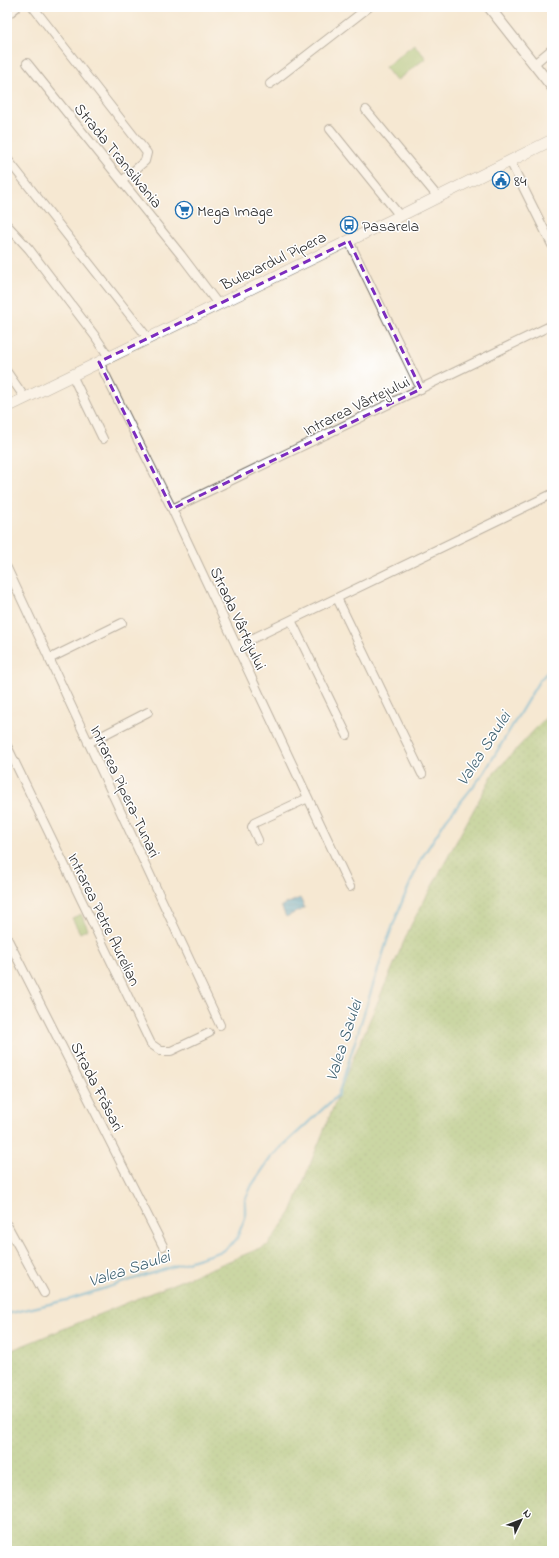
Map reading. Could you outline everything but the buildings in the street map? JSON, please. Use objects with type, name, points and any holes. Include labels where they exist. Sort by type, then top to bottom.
[{"type":"main road","name":"Bulevardul Pipera","points":[[7,407],[349,241],[552,140]]},
{"type":"street","points":[[7,15],[17,7]]},
{"type":"street","points":[[33,7],[147,153],[145,161],[122,181]]},
{"type":"street","points":[[270,84],[370,7]]},
{"type":"street","points":[[493,9],[552,87]]},
{"type":"street","points":[[534,64],[552,49]]},
{"type":"street","name":"Strada Transilvania","points":[[27,63],[218,304]]},
{"type":"street","points":[[366,110],[438,197]]},
{"type":"street","points":[[330,129],[400,216]]},
{"type":"street","points":[[8,160],[148,338]]},
{"type":"street","points":[[510,161],[552,245]]},
{"type":"street","name":"Strada Vârtejului","points":[[7,225],[29,249],[95,336],[104,360],[172,509],[350,887]]},
{"type":"street","points":[[349,241],[421,389]]},
{"type":"street","name":"Intrarea Vârtejului","points":[[172,509],[552,325]]},
{"type":"street","points":[[7,372],[25,398]]},
{"type":"street","points":[[72,375],[103,439]]},
{"type":"street","points":[[237,646],[552,494]]},
{"type":"street","name":"Intrarea Pipera-Tunari","points":[[7,568],[220,1025]]},
{"type":"street","points":[[337,598],[422,774]]},
{"type":"street","points":[[291,620],[347,735]]},
{"type":"street","points":[[49,659],[122,623]]},
{"type":"street","points":[[88,743],[148,712]]},
{"type":"street","name":"Intrarea Petre Aurelian","points":[[7,746],[151,1044],[161,1051],[170,1051],[209,1033]]},
{"type":"street","points":[[258,840],[252,827],[254,823],[308,798]]},
{"type":"street","name":"Strada Frăsari","points":[[7,938],[163,1246]]},
{"type":"street","points":[[7,1225],[44,1293]]},
{"type":"highlighted area","points":[[349,241],[421,389],[172,509],[99,362]]},
{"type":"green space","points":[[414,44],[426,58],[396,81],[385,67]]},
{"type":"green space","points":[[552,711],[552,1551],[7,1551],[7,1352],[268,1245],[291,1212],[349,1068],[411,925],[493,774]]},
{"type":"green space","points":[[81,914],[88,929],[80,933],[72,918]]},
{"type":"water","points":[[300,898],[305,908],[286,917],[281,906]]},
{"type":"waterway","name":"Valea Saulei","points":[[7,1314],[71,1299],[222,1251],[236,1240],[245,1218],[245,1200],[252,1185],[272,1156],[338,1095],[387,941],[421,859],[446,820],[484,773],[539,681],[552,667]]},
{"type":"place","name":"84","points":[[501,180]]},
{"type":"place","name":"Mega Image","points":[[184,210]]},
{"type":"place","name":"Pasarela","points":[[349,225]]}]
